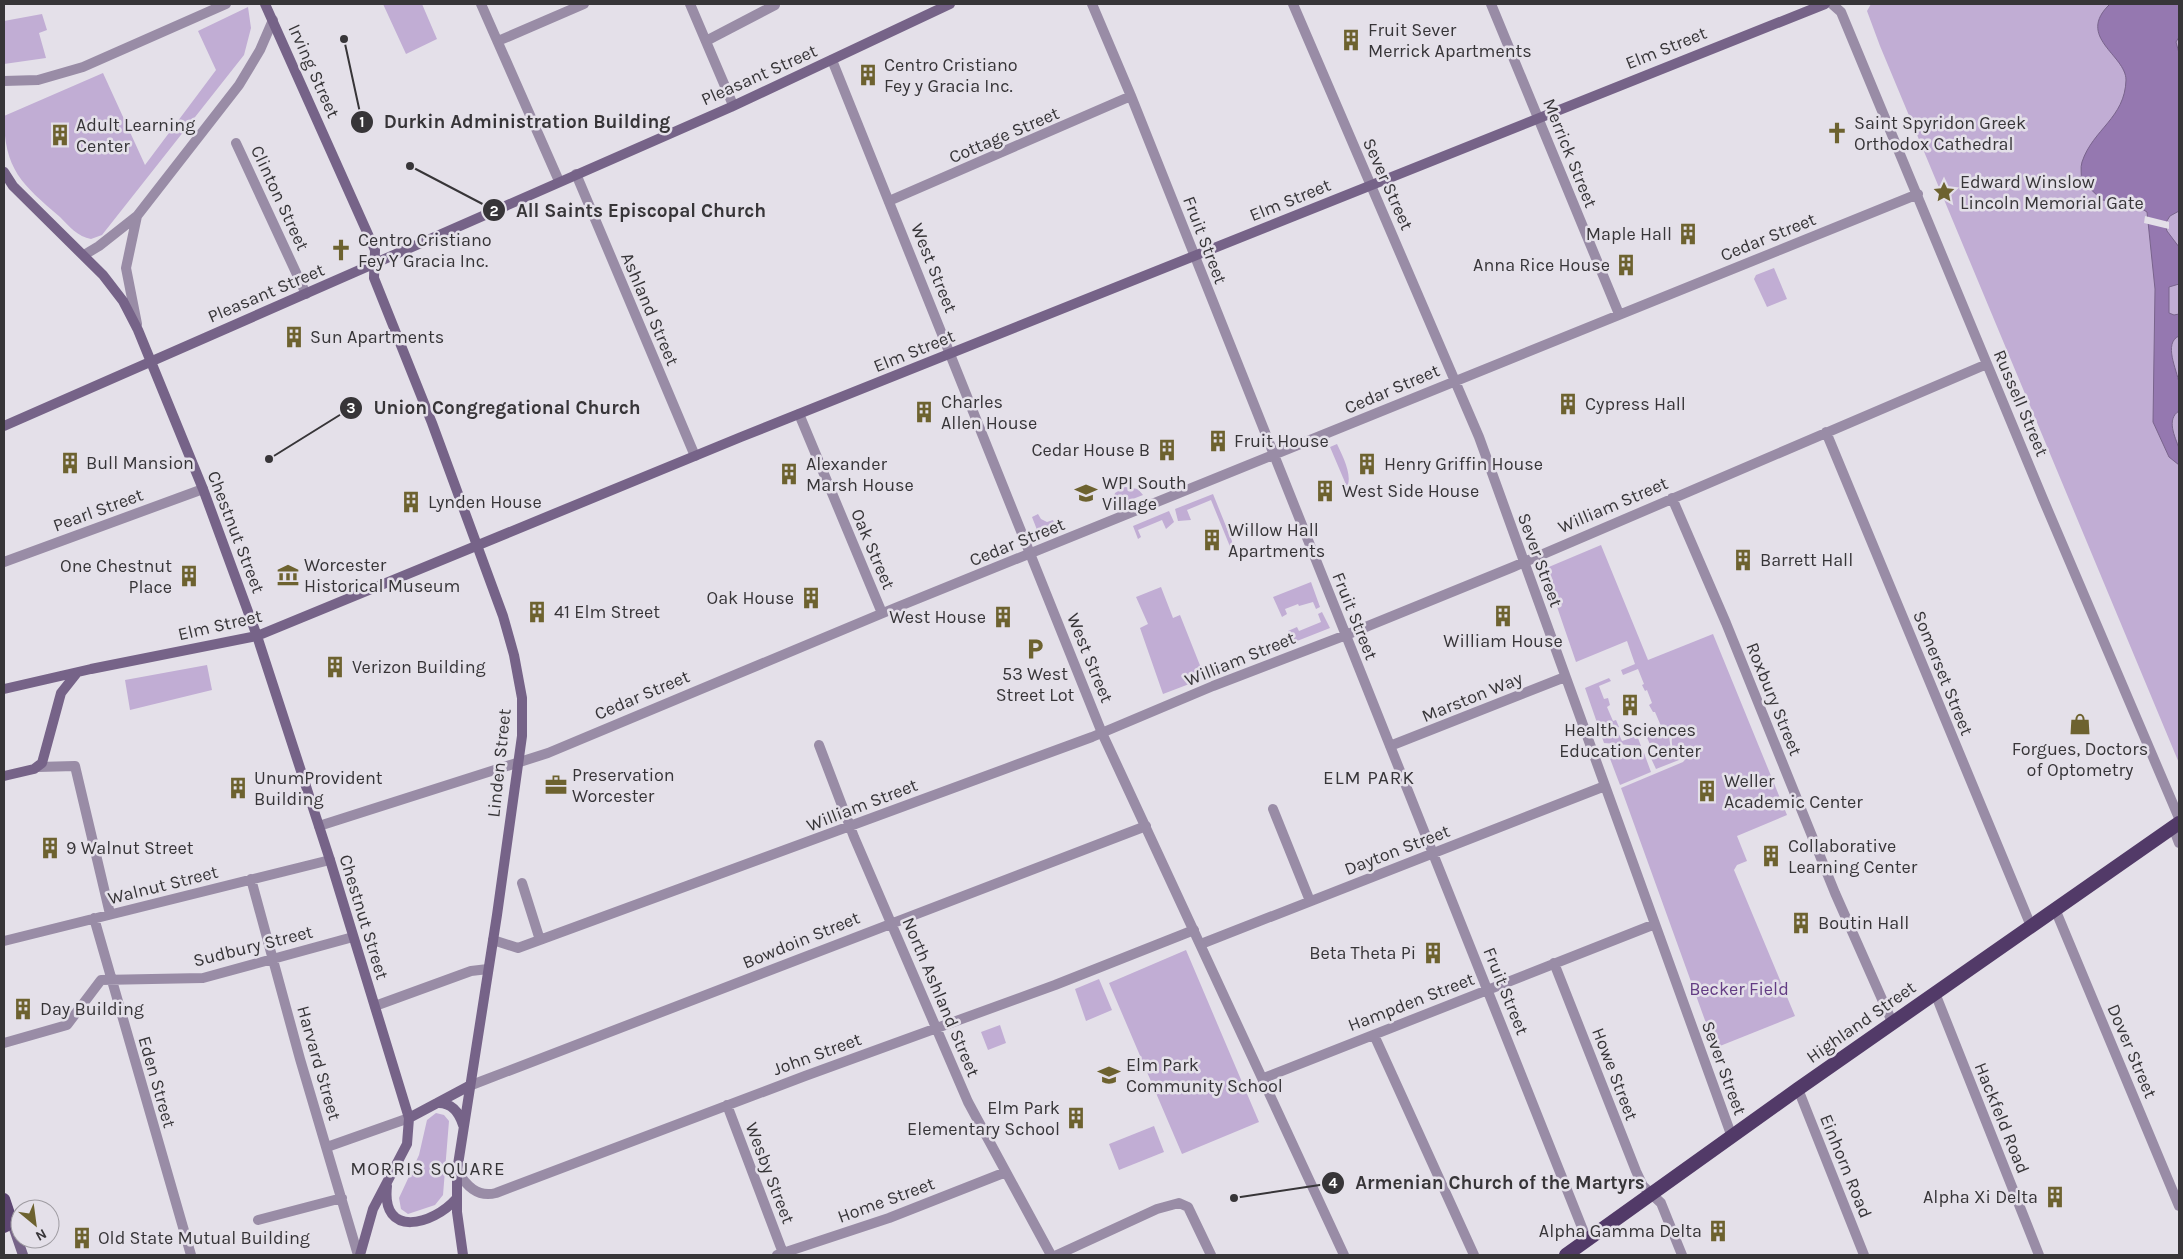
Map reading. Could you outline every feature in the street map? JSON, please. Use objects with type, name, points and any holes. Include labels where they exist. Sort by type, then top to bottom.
[{"type":"highway","name":"Highland Street","points":[[1566,1255],[1798,1089],[2177,823]]},
{"type":"main road","name":"Irving Street","points":[[266,4],[375,250],[376,262]]},
{"type":"main road","name":"Pleasant Street","points":[[4,426],[733,106],[950,4]]},
{"type":"main road","name":"Elm Street","points":[[4,689],[76,674],[91,669],[257,636],[799,414],[1538,117],[1825,4]]},
{"type":"main road","points":[[4,172],[13,186],[103,275],[123,302],[138,330]]},
{"type":"main road","name":"Linden Street","points":[[376,262],[374,278],[503,616],[518,669],[522,710],[518,762],[493,940],[457,1171],[456,1199],[463,1255]]},
{"type":"main road","name":"Chestnut Street","points":[[138,330],[203,489],[257,636],[330,860],[409,1118]]},
{"type":"main road","points":[[4,776],[38,767],[46,755],[62,690],[76,674]]},
{"type":"main road","points":[[359,1255],[373,1209],[407,1144],[409,1118],[469,1086]]},
{"type":"main road","points":[[436,1103],[444,1102],[452,1106],[461,1118],[463,1126]]},
{"type":"main road","points":[[409,1130],[420,1112]]},
{"type":"main road","points":[[387,1185],[388,1206],[394,1217],[405,1223],[417,1222],[443,1212],[456,1199]]},
{"type":"main road","points":[[4,1199],[8,1225],[24,1255]]},
{"type":"street","points":[[4,81],[38,80],[83,68],[226,4]]},
{"type":"street","points":[[482,4],[559,181]]},
{"type":"street","points":[[498,41],[584,4]]},
{"type":"street","points":[[690,4],[733,106]]},
{"type":"street","points":[[706,41],[774,4]]},
{"type":"street","name":"Fruit Street","points":[[1092,4],[1131,96],[1587,1240]]},
{"type":"street","name":"Sever Street","points":[[1293,4],[1334,104],[1371,185],[1479,437],[1732,1137]]},
{"type":"street","name":"Merrick Street","points":[[1491,4],[1619,314]]},
{"type":"street","name":"Russell Street","points":[[1832,4],[1841,12],[1918,194],[2177,823],[2179,843]]},
{"type":"street","name":"Chestnut Street","points":[[138,330],[126,268],[137,216],[239,85],[260,50],[273,20]]},
{"type":"street","name":"West Street","points":[[832,60],[1102,733],[1264,1078],[1344,1255]]},
{"type":"street","name":"Cottage Street","points":[[889,201],[1131,96]]},
{"type":"street","name":"Clinton Street","points":[[236,143],[306,294]]},
{"type":"street","name":"Ashland Street","points":[[576,174],[695,456]]},
{"type":"street","name":"Cedar Street","points":[[318,826],[548,753],[882,613],[1918,194]]},
{"type":"street","points":[[84,255],[99,246],[137,216]]},
{"type":"street","name":"William Street","points":[[493,940],[518,948],[1102,733],[1212,686],[1346,635],[1987,364]]},
{"type":"street","name":"Oak Street","points":[[799,414],[882,613]]},
{"type":"street","name":"Somerset Street","points":[[1826,432],[2030,926]]},
{"type":"street","name":"Pearl Street","points":[[4,562],[203,489]]},
{"type":"street","name":"Roxbury Street","points":[[1672,498],[1726,623],[1835,892],[1893,1024]]},
{"type":"street","name":"Marston Way","points":[[1390,746],[1565,677]]},
{"type":"street","name":"North Ashland Street","points":[[819,745],[851,827],[968,1102],[1051,1255]]},
{"type":"street","points":[[38,767],[75,766],[110,914]]},
{"type":"street","name":"Dayton Street","points":[[1201,944],[1605,786]]},
{"type":"street","points":[[1273,809],[1310,901]]},
{"type":"street","name":"Bowdoin Street","points":[[469,1086],[891,922],[1146,826]]},
{"type":"street","name":"Walnut Street","points":[[4,941],[330,860]]},
{"type":"street","name":"Harvard Street","points":[[252,879],[359,1255]]},
{"type":"street","points":[[522,883],[540,940]]},
{"type":"street","name":"Dover Street","points":[[2055,909],[2179,1206]]},
{"type":"street","name":"Eden Street","points":[[94,918],[191,1255]]},
{"type":"street","name":"Hampden Street","points":[[1264,1078],[1655,924]]},
{"type":"street","name":"John Street","points":[[457,1171],[473,1190],[491,1194],[935,1027],[1055,985],[1194,930]]},
{"type":"street","name":"Sudbury Street","points":[[110,979],[202,978],[353,938]]},
{"type":"street","name":"Howe Street","points":[[1554,963],[1636,1171],[1644,1186],[1661,1203],[1682,1255]]},
{"type":"street","points":[[375,1006],[471,971],[488,969]]},
{"type":"street","points":[[4,1043],[67,1025],[101,980],[110,979]]},
{"type":"street","name":"Hackfeld Road","points":[[1935,993],[2039,1255]]},
{"type":"street","points":[[1374,1034],[1474,1255]]},
{"type":"street","name":"Einhorn Road","points":[[1798,1089],[1864,1255]]},
{"type":"street","name":"Wesby Street","points":[[727,1105],[780,1254]]},
{"type":"street","points":[[327,1147],[409,1118]]},
{"type":"street","name":"Home Street","points":[[780,1254],[889,1218],[1006,1172]]},
{"type":"street","points":[[258,1220],[342,1198]]},
{"type":"street","points":[[1057,1255],[1168,1204],[1179,1203],[1188,1207],[1211,1255]]},
{"type":"green space","points":[[383,4],[422,4],[437,39],[406,54]]},
{"type":"green space","points":[[1871,4],[2179,4],[2179,763],[1880,46],[1867,11]]},
{"type":"green space","points":[[248,7],[251,28],[244,55],[102,235],[91,239],[78,234],[26,185],[12,163],[7,150],[4,116],[103,73],[145,165],[216,70],[198,31]]},
{"type":"green space","points":[[42,14],[47,30],[39,33],[46,58],[4,64],[4,21]]},
{"type":"green space","points":[[1774,268],[1787,299],[1767,307],[1754,279],[1756,275]]},
{"type":"green space","points":[[1337,444],[1348,471],[1347,487],[1330,447]]},
{"type":"green space","points":[[1125,487],[1138,489],[1143,495],[1115,506],[1113,500],[1115,493]]},
{"type":"green space","points":[[1213,494],[1232,541],[1231,549],[1211,500],[1187,510],[1191,520],[1178,521],[1175,509]]},
{"type":"green space","points":[[1169,511],[1174,522],[1166,529],[1162,520],[1138,530],[1141,537],[1138,539],[1133,526]]},
{"type":"green space","points":[[1038,514],[1041,519],[1047,522],[1053,520],[1057,530],[1039,535],[1032,517]]},
{"type":"green space","name":"Becker Field","points":[[1601,545],[1648,660],[1713,634],[1787,815],[1737,836],[1747,861],[1737,865],[1734,870],[1795,1016],[1715,1048],[1621,788],[1683,762],[1691,753],[1674,750],[1672,736],[1680,724],[1674,726],[1669,735],[1671,751],[1651,747],[1646,735],[1661,726],[1655,712],[1653,712],[1649,705],[1652,703],[1647,690],[1645,691],[1642,685],[1644,684],[1638,669],[1623,675],[1621,670],[1635,664],[1627,641],[1576,662],[1544,569]]},
{"type":"green space","points":[[1311,582],[1320,607],[1316,609],[1313,602],[1299,606],[1298,604],[1285,609],[1287,614],[1282,617],[1273,597]]},
{"type":"green space","points":[[1161,587],[1173,618],[1180,615],[1205,678],[1163,694],[1140,628],[1148,624],[1136,597]]},
{"type":"green space","points":[[1322,612],[1330,628],[1292,643],[1288,631],[1297,627],[1299,631],[1321,622],[1318,614]]},
{"type":"green space","points":[[207,665],[212,690],[130,710],[125,680]]},
{"type":"green space","points":[[1609,678],[1611,681],[1599,686],[1604,699],[1608,698],[1610,705],[1607,707],[1613,721],[1616,720],[1619,727],[1616,728],[1622,741],[1634,737],[1635,739],[1638,738],[1641,746],[1604,743],[1585,688]]},
{"type":"green space","points":[[1606,748],[1644,753],[1651,772],[1620,785]]},
{"type":"green space","points":[[1649,754],[1675,757],[1679,760],[1656,769]]},
{"type":"green space","points":[[1186,950],[1259,1122],[1182,1154],[1109,983]]},
{"type":"green space","points":[[1099,979],[1112,1010],[1086,1021],[1075,989]]},
{"type":"green space","points":[[1000,1025],[1006,1043],[988,1050],[981,1032]]},
{"type":"green space","points":[[436,1113],[444,1115],[449,1121],[443,1195],[435,1205],[408,1214],[401,1209],[399,1198],[419,1155],[427,1120]]},
{"type":"green space","points":[[1154,1126],[1164,1152],[1119,1170],[1109,1144]]},
{"type":"shaded area","points":[[2110,4],[2179,4],[2179,37],[2176,42],[2179,53],[2179,211],[2170,216],[2165,224],[2167,231],[2179,247],[2179,284],[2169,287],[2169,313],[2179,314],[2179,336],[2174,339],[2171,351],[2180,390],[2179,411],[2175,414],[2172,423],[2180,450],[2179,465],[2169,457],[2153,422],[2155,289],[2147,212],[2131,202],[2102,200],[2081,180],[2081,164],[2087,151],[2115,114],[2124,93],[2126,80],[2124,71],[2105,45],[2100,36],[2098,26],[2101,16]]},
{"type":"pier","points":[[2145,216],[2169,222],[2169,229],[2144,223]]},
{"type":"place","name":"Durkin Administration Building","points":[[344,39]]},
{"type":"place","name":"Fruit Sever Merrick Apartments","points":[[1351,40]]},
{"type":"place","name":"Centro Cristiano Fey y Gracia Inc.","points":[[868,75]]},
{"type":"place","name":"Saint Spyridon Greek Orthodox Cathedral","points":[[1837,133]]},
{"type":"place","name":"Adult Learning Center","points":[[60,135]]},
{"type":"place","name":"All Saints Episcopal Church","points":[[410,166]]},
{"type":"place","name":"Edward Winslow Lincoln Memorial Gate","points":[[1944,192]]},
{"type":"place","name":"Maple Hall","points":[[1688,234]]},
{"type":"place","name":"Centro Cristiano Fey Y Gracia Inc.","points":[[341,250]]},
{"type":"place","name":"Anna Rice House","points":[[1626,265]]},
{"type":"place","name":"Sun Apartments","points":[[294,337]]},
{"type":"place","name":"Cypress Hall","points":[[1568,404]]},
{"type":"place","name":"Charles Allen House","points":[[924,412]]},
{"type":"place","name":"Fruit House","points":[[1218,441]]},
{"type":"place","name":"Cedar House B","points":[[1167,450]]},
{"type":"place","name":"Union Congregational Church","points":[[269,459]]},
{"type":"place","name":"Bull Mansion","points":[[70,463]]},
{"type":"place","name":"Henry Griffin House","points":[[1367,464]]},
{"type":"place","name":"Alexander Marsh House","points":[[789,474]]},
{"type":"place","name":"West Side House","points":[[1325,491]]},
{"type":"place","name":"WPI South Village","points":[[1086,493]]},
{"type":"place","name":"Lynden House","points":[[411,502]]},
{"type":"place","name":"Willow Hall Apartments","points":[[1212,540]]},
{"type":"place","name":"Barrett Hall","points":[[1743,560]]},
{"type":"place","name":"Worcester Historical Museum","points":[[288,575]]},
{"type":"place","name":"One Chestnut Place","points":[[189,576]]},
{"type":"place","name":"Oak House","points":[[811,598]]},
{"type":"place","name":"41 Elm Street","points":[[537,612]]},
{"type":"place","name":"William House","points":[[1503,616]]},
{"type":"place","name":"West House","points":[[1003,617]]},
{"type":"place","name":"53 West Street Lot","points":[[1035,649]]},
{"type":"place","name":"Verizon Building","points":[[335,667]]},
{"type":"place","name":"Health Sciences Education Center","points":[[1630,705]]},
{"type":"place","name":"Forgues, Doctors of Optometry","points":[[2080,724]]},
{"type":"place","name":"Preservation Worcester","points":[[556,785]]},
{"type":"place","name":"UnumProvident Building","points":[[238,788]]},
{"type":"place","name":"Weller Academic Center","points":[[1707,791]]},
{"type":"place","name":"9 Walnut Street","points":[[50,848]]},
{"type":"place","name":"Collaborative Learning Center","points":[[1771,856]]},
{"type":"place","name":"Boutin Hall","points":[[1801,923]]},
{"type":"place","name":"Beta Theta Pi","points":[[1433,953]]},
{"type":"place","name":"Day Building","points":[[23,1009]]},
{"type":"place","name":"Elm Park Community School","points":[[1109,1075]]},
{"type":"place","name":"Elm Park Elementary School","points":[[1076,1118]]},
{"type":"place","name":"Alpha Xi Delta","points":[[2055,1197]]},
{"type":"place","name":"Armenian Church of the Martyrs","points":[[1234,1198]]},
{"type":"place","name":"Alpha Gamma Delta","points":[[1718,1231]]},
{"type":"place","name":"Old State Mutual Building","points":[[82,1238]]},
{"type":"district","name":"ELM PARK","points":[[1369,777]]},
{"type":"district","name":"MORRIS SQUARE","points":[[428,1168]]}]
